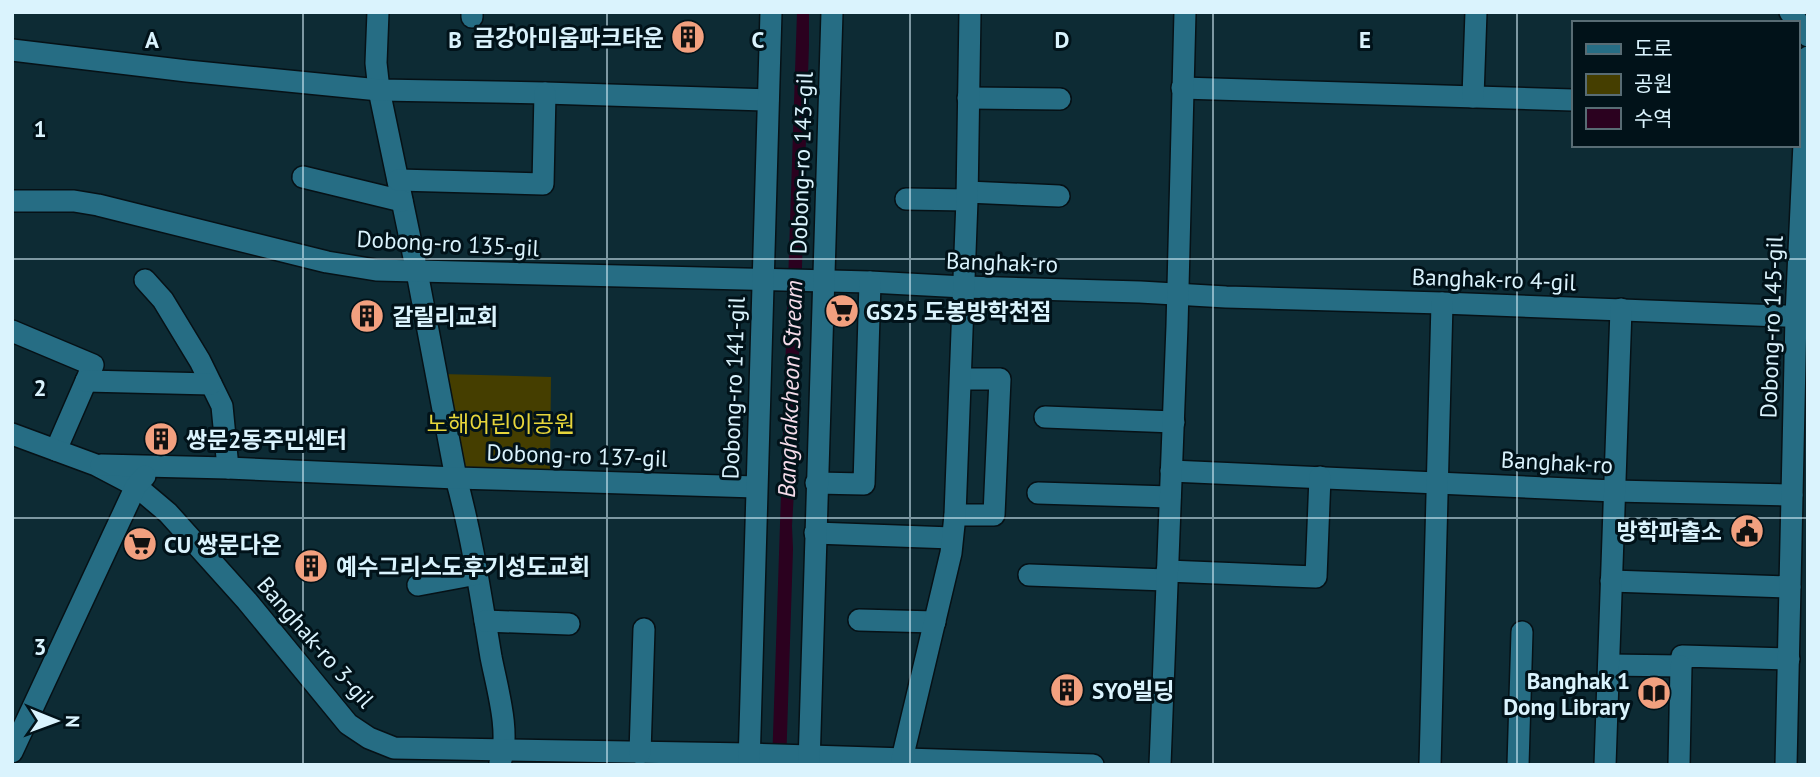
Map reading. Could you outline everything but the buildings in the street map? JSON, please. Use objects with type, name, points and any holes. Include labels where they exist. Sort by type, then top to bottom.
[{"type":"street","points":[[378,12],[376,63],[379,90],[477,574],[504,731],[502,758]]},
{"type":"street","name":"Dobong-ro 141-gil","points":[[749,759],[771,12]]},
{"type":"street","name":"Dobong-ro 143-gil","points":[[809,760],[832,12]]},
{"type":"street","points":[[902,759],[951,553],[955,515],[967,196],[970,12]]},
{"type":"street","points":[[1160,765],[1174,422],[1185,12]]},
{"type":"street","points":[[1473,97],[1476,12]]},
{"type":"street","points":[[12,50],[379,90],[768,100]]},
{"type":"street","name":"Dobong-ro 145-gil","points":[[1786,765],[1798,684],[1789,659],[1799,610],[1790,587],[1802,316],[1802,106],[1808,57]]},
{"type":"street","points":[[1182,88],[1572,100]]},
{"type":"street","points":[[303,177],[400,190],[543,184],[545,93]]},
{"type":"street","points":[[968,98],[1060,100]]},
{"type":"street","points":[[906,199],[1059,196]]},
{"type":"street","name":"Dobong-ro 135-gil","points":[[12,201],[74,201],[161,219],[327,262],[376,270],[823,281]]},
{"type":"street","points":[[145,279],[163,300],[200,361],[222,406],[228,468]]},
{"type":"street","name":"Banghak-ro","points":[[823,281],[1178,295]]},
{"type":"street","points":[[816,483],[864,484],[870,282]]},
{"type":"street","name":"Banghak-ro 4-gil","points":[[1178,295],[1802,316]]},
{"type":"street","points":[[1430,765],[1441,303]]},
{"type":"street","points":[[1605,765],[1621,309]]},
{"type":"street","points":[[12,331],[93,365],[56,450]]},
{"type":"street","points":[[955,515],[995,515],[1000,379],[961,379]]},
{"type":"street","points":[[86,381],[211,384]]},
{"type":"street","points":[[1045,416],[1174,422]]},
{"type":"street","name":"Banghak-ro 3-gil","points":[[12,434],[96,465],[136,486],[168,513],[348,724],[369,738],[394,748],[502,758],[809,760]]},
{"type":"street","name":"Dobong-ro 137-gil","points":[[96,465],[756,487]]},
{"type":"street","points":[[12,752],[136,486],[153,466]]},
{"type":"street","name":"Banghak-ro","points":[[1171,471],[1615,491],[1792,495]]},
{"type":"street","points":[[1029,575],[1315,577],[1320,477]]},
{"type":"street","points":[[1038,493],[1170,497]]},
{"type":"street","points":[[815,533],[952,538]]},
{"type":"street","points":[[418,585],[477,574]]},
{"type":"street","points":[[1611,582],[1790,587]]},
{"type":"street","points":[[859,620],[935,622]]},
{"type":"street","points":[[485,621],[569,624]]},
{"type":"street","points":[[630,757],[644,629]]},
{"type":"street","points":[[1518,765],[1522,632]]},
{"type":"street","points":[[1679,765],[1682,656],[1789,659]]},
{"type":"street","points":[[1609,665],[1681,666]]},
{"type":"street","points":[[809,760],[902,759],[1093,765]]},
{"type":"green space","name":"노해어린이공원","points":[[442,374],[551,377],[550,471],[460,469]]},
{"type":"water","name":"Banghakcheon Stream","points":[[797,12],[809,12],[809,44],[786,765],[772,765]]},
{"type":"place","name":"금강아미움파크타운","points":[[688,37]]},
{"type":"place","name":"GS25 도봉방학천점","points":[[842,311]]},
{"type":"place","name":"갈릴리교회","points":[[367,316]]},
{"type":"place","name":"쌍문2동주민센터","points":[[161,439]]},
{"type":"place","name":"방학파출소","points":[[1747,531]]},
{"type":"place","name":"CU 쌍문다온","points":[[140,544]]},
{"type":"place","name":"예수그리스도후기성도교회","points":[[311,566]]},
{"type":"place","name":"SYO빌딩","points":[[1067,690]]},
{"type":"place","name":"Banghak 1 Dong Library","points":[[1654,693]]}]
